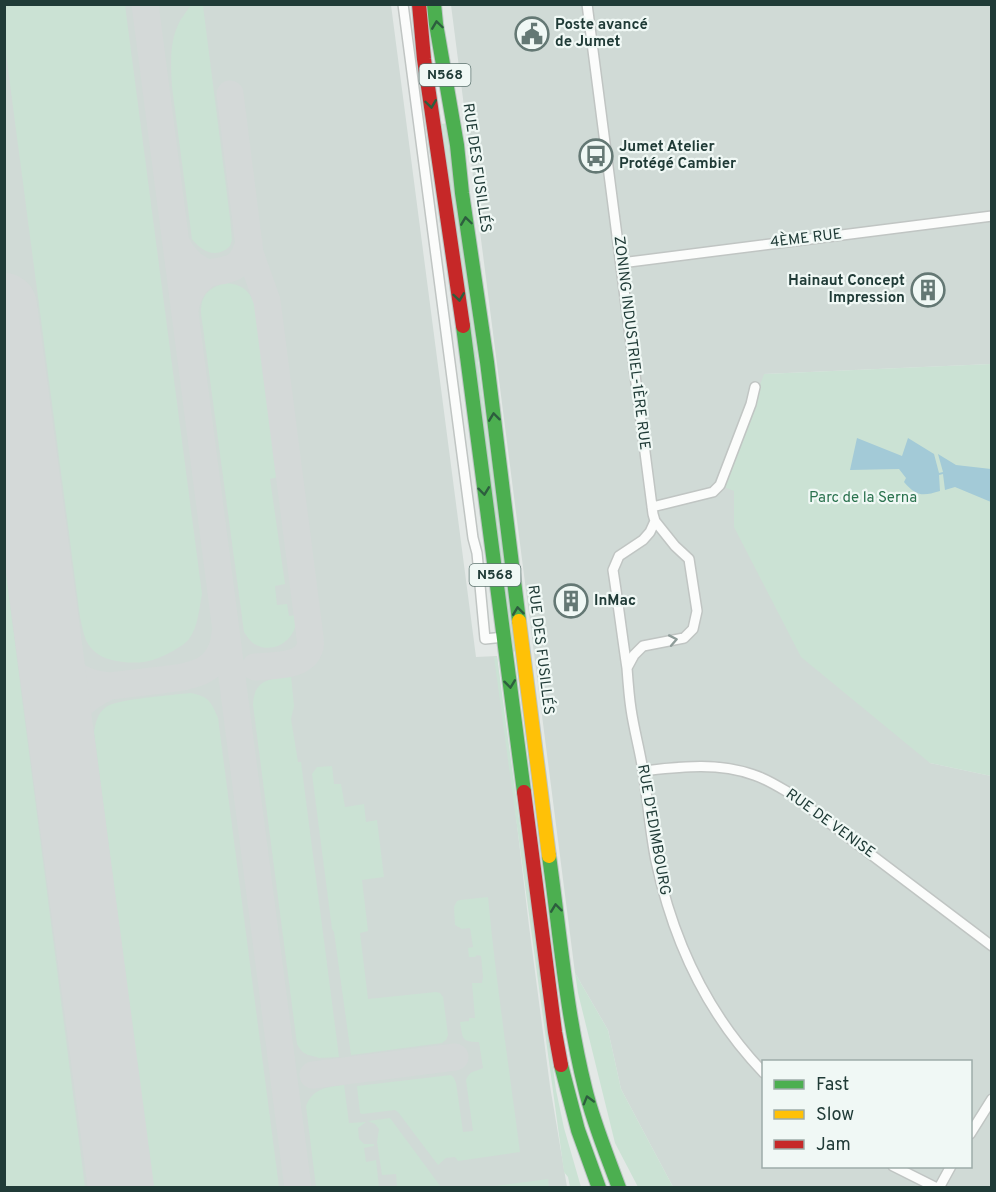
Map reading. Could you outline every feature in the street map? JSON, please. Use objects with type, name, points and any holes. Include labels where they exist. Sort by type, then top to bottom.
[{"type":"highway","name":"N568","points":[[419,4],[424,59],[459,295],[555,1032],[568,1098],[581,1144],[599,1188]]},
{"type":"highway","name":"RUE DES FUSILLÉS","points":[[434,4],[457,145],[485,351],[544,825],[576,1050],[596,1125],[619,1188]]},
{"type":"highway","points":[[581,1144],[592,1188]]},
{"type":"highway","points":[[607,1156],[626,1188]]},
{"type":"street","points":[[403,4],[471,528],[477,553],[486,639],[504,637]]},
{"type":"street","name":"ZONING INDUSTRIEL-1ÈRE RUE","points":[[587,4],[655,521]]},
{"type":"street","name":"4ÈME RUE","points":[[621,263],[992,216]]},
{"type":"street","points":[[652,507],[713,492],[720,485],[751,404],[755,387]]},
{"type":"street","points":[[627,668],[634,655],[643,646],[684,638],[693,629],[697,611],[689,559],[655,521]]},
{"type":"street","name":"RUE D'EDIMBOURG","points":[[655,521],[643,540],[619,556],[613,570],[631,709],[656,859],[666,903],[692,971],[735,1041],[762,1071]]},
{"type":"street","name":"RUE DE VENISE","points":[[643,771],[692,766],[720,767],[754,775],[791,794],[992,946]]},
{"type":"street","points":[[972,1132],[988,1115],[992,1099]]},
{"type":"street","points":[[895,1168],[938,1188],[950,1168]]},
{"type":"shaded area","points":[[5,5],[391,5],[476,657],[497,656],[550,1086],[567,1187],[5,1188]]},
{"type":"shaded area","points":[[451,5],[991,5],[991,364],[764,374],[930,763],[991,776],[991,1187],[673,1187],[621,1089],[608,1030],[575,973]]},
{"type":"green space","points":[[4,5],[125,5],[202,594],[196,623],[189,639],[172,651],[146,662],[122,662],[99,655],[88,644],[82,627],[5,46]]},
{"type":"green space","points":[[191,5],[203,6],[230,218],[232,240],[230,246],[215,253],[200,247],[192,239],[172,87],[173,40],[179,22]]},
{"type":"green space","points":[[447,123],[516,651],[511,652],[442,124]]},
{"type":"green space","points":[[224,283],[243,288],[255,304],[278,477],[270,479],[285,584],[275,586],[277,605],[287,604],[289,616],[296,615],[294,631],[289,638],[284,643],[269,648],[253,643],[244,632],[201,313],[202,302],[206,294]]},
{"type":"green space","name":"Parc de la Serna","points":[[991,364],[991,776],[930,763],[801,657],[734,527],[734,491],[724,487],[755,387],[760,385],[764,374]]},
{"type":"green space","points":[[5,566],[85,1187],[5,1187]]},
{"type":"green space","points":[[494,657],[497,657],[556,1090],[581,1187],[570,1187],[568,1177],[564,1172]]},
{"type":"green space","points":[[291,676],[294,706],[291,719],[298,762],[301,762],[339,1057],[310,1056],[305,1054],[297,1044],[253,705],[256,690],[260,685],[270,680]]},
{"type":"green space","points":[[190,693],[208,700],[218,718],[279,1187],[153,1187],[94,732],[101,712],[112,704]]},
{"type":"green space","points":[[332,766],[334,784],[341,784],[345,807],[364,804],[366,822],[377,820],[384,877],[362,880],[368,931],[360,933],[368,999],[440,993],[443,997],[448,1035],[442,1043],[351,1055],[312,774],[317,767]]},
{"type":"green space","points":[[488,897],[520,1152],[458,1161],[455,1157],[446,1158],[438,1165],[395,1110],[360,1113],[357,1086],[451,1075],[456,1083],[463,1132],[473,1131],[466,1080],[471,1073],[483,1068],[479,1042],[464,1038],[460,1022],[475,1018],[472,983],[482,983],[483,977],[481,956],[469,957],[468,948],[473,947],[470,928],[462,929],[455,925],[454,907],[460,900]]},
{"type":"green space","points":[[575,973],[608,1030],[621,1089],[673,1187],[638,1187],[615,1143]]},
{"type":"green space","points":[[344,1085],[349,1123],[366,1122],[358,1128],[359,1139],[364,1144],[374,1144],[374,1146],[364,1148],[366,1162],[376,1160],[379,1187],[316,1187],[306,1106],[312,1095],[317,1092]]},
{"type":"green space","points":[[390,1118],[441,1187],[397,1187],[396,1174],[382,1175],[377,1142],[379,1129],[368,1121]]},
{"type":"green space","points":[[548,1179],[549,1187],[487,1187]]},
{"type":"water","points":[[857,438],[902,456],[908,438],[934,454],[939,473],[943,472],[938,454],[956,465],[991,469],[991,502],[955,487],[945,490],[943,474],[939,475],[940,491],[920,494],[904,482],[906,478],[899,469],[850,470]]},
{"type":"taxiway","points":[[145,4],[298,1188]]},
{"type":"taxiway","points":[[230,94],[250,253],[267,301],[310,643],[307,654],[301,659],[287,664],[255,667]]},
{"type":"taxiway","points":[[176,242],[189,261],[208,273],[192,289],[185,311]]},
{"type":"taxiway","points":[[208,273],[236,266],[243,257],[249,242]]},
{"type":"taxiway","points":[[4,459],[22,488],[33,521]]},
{"type":"taxiway","points":[[47,627],[55,652],[73,674],[86,681],[110,686],[88,698],[75,712],[67,730],[63,754]]},
{"type":"taxiway","points":[[110,686],[184,677],[204,670],[218,657],[225,634]]},
{"type":"taxiway","points":[[313,1075],[455,1057]]},
{"type":"runway","points":[[4,306],[121,1188]]},
{"type":"traffic: fast","points":[[434,4],[457,145],[487,362],[519,621]]},
{"type":"traffic: fast","points":[[463,326],[524,792]]},
{"type":"traffic: fast","points":[[549,856],[578,1059],[592,1113],[619,1188]]},
{"type":"traffic: fast","points":[[561,1065],[578,1130],[599,1188]]},
{"type":"traffic: slow","points":[[519,621],[549,856]]},
{"type":"traffic: jam","points":[[419,4],[424,59],[463,326]]},
{"type":"traffic: jam","points":[[524,792],[561,1065]]},
{"type":"place","name":"Poste avancé de Jumet","points":[[532,34]]},
{"type":"place","name":"Jumet Atelier Protégé Cambier","points":[[596,156]]},
{"type":"place","name":"Hainaut Concept Impression","points":[[928,290]]},
{"type":"place","name":"InMac","points":[[571,601]]}]
